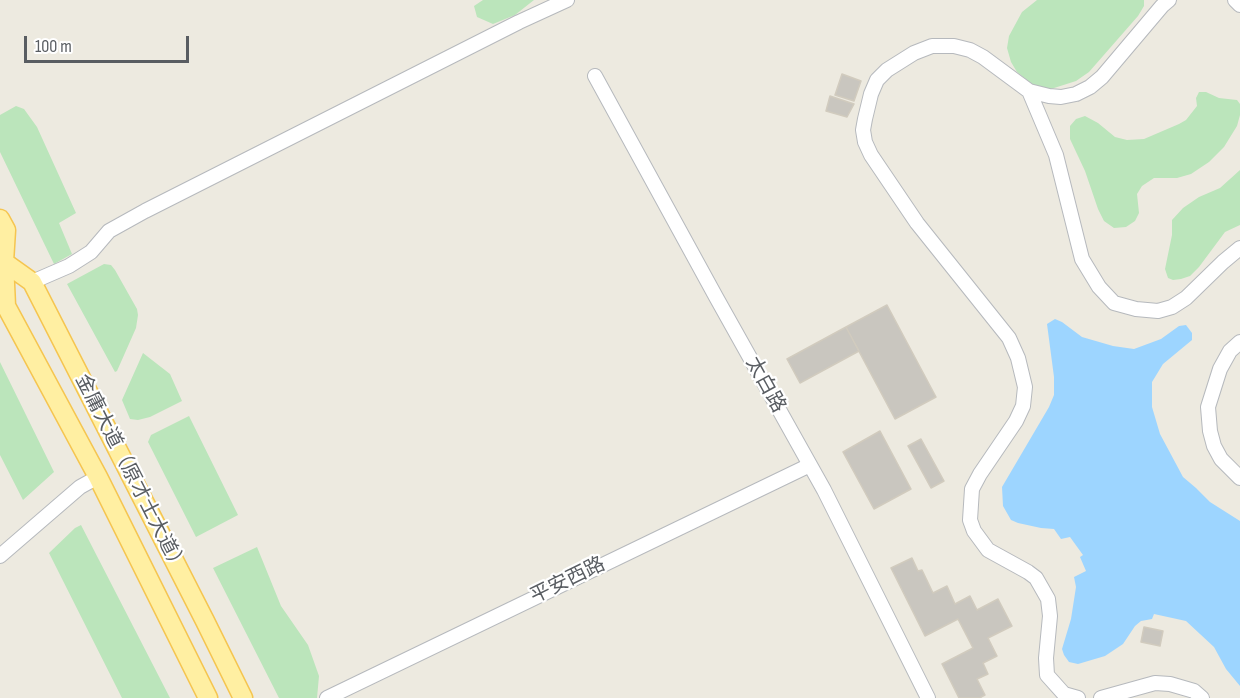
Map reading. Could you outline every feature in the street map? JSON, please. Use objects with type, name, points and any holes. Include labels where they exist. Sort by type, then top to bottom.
[{"type":"main road","name":"金庸大道（原才士大道）","points":[[0,219],[6,230],[1,262],[6,306],[98,477],[208,698]]},
{"type":"main road","name":"金庸大道（原才士大道）","points":[[1,262],[32,282],[243,698]]},
{"type":"street","points":[[32,282],[69,266],[91,252],[109,231],[145,211],[567,0]]},
{"type":"street","points":[[1078,698],[1064,694],[1047,675],[1046,657],[1050,616],[1048,599],[1040,583],[1028,572],[988,550],[974,531],[970,520],[972,489],[1016,421],[1023,406],[1025,387],[1018,358],[1009,338],[911,214],[871,155],[863,130],[871,94],[877,80],[887,70],[914,53],[932,46],[954,46],[970,50],[1029,91],[1061,97],[1076,94],[1090,87],[1102,77],[1169,0]]},
{"type":"street","points":[[1234,0],[1240,5]]},
{"type":"street","name":"太白路","points":[[595,76],[824,490],[928,698]]},
{"type":"street","points":[[1029,91],[1056,155],[1082,259],[1099,287],[1114,303],[1136,309],[1158,311],[1172,307],[1186,298],[1223,261],[1240,248]]},
{"type":"street","points":[[1240,342],[1230,351],[1220,369],[1208,406],[1214,446],[1221,459],[1240,478]]},
{"type":"street","name":"平安西路","points":[[327,698],[810,465]]},
{"type":"street","points":[[0,556],[80,487],[98,477]]},
{"type":"street","points":[[1101,698],[1155,683],[1170,684],[1194,691],[1202,698]]},
{"type":"green space","points":[[483,0],[534,0],[515,15],[493,24],[477,17],[474,6]]},
{"type":"green space","points":[[1037,0],[1144,0],[1144,6],[1089,72],[1076,81],[1051,89],[1033,85],[1017,72],[1007,48],[1009,36],[1022,12]]},
{"type":"green space","points":[[1199,92],[1237,100],[1240,104],[1237,126],[1224,147],[1209,162],[1191,174],[1177,178],[1154,178],[1142,186],[1137,194],[1139,213],[1135,221],[1126,227],[1114,228],[1104,221],[1098,209],[1085,171],[1070,139],[1070,126],[1076,119],[1085,116],[1115,137],[1127,140],[1144,139],[1186,120],[1197,106],[1196,98]]},
{"type":"green space","points":[[16,106],[24,109],[37,127],[76,213],[59,223],[72,254],[54,264],[0,152],[0,115]]},
{"type":"green space","points":[[1240,170],[1240,225],[1225,232],[1190,276],[1173,280],[1168,278],[1165,269],[1172,235],[1172,220],[1183,208],[1199,197],[1220,188]]},
{"type":"green space","points":[[104,264],[111,265],[115,270],[137,309],[138,315],[136,328],[115,372],[67,284]]},
{"type":"green space","points":[[143,353],[170,374],[182,401],[150,417],[130,419],[122,400]]},
{"type":"green space","points":[[0,362],[54,472],[23,500],[0,455]]},
{"type":"green space","points":[[189,416],[238,515],[196,537],[148,442],[151,435]]},
{"type":"green space","points":[[81,525],[170,698],[122,698],[49,553]]},
{"type":"green space","points":[[257,547],[281,606],[308,645],[319,676],[317,698],[279,698],[213,568]]},
{"type":"water","points":[[1055,319],[1082,337],[1134,349],[1161,339],[1179,326],[1186,325],[1192,333],[1192,340],[1163,364],[1152,382],[1152,407],[1160,434],[1183,477],[1210,502],[1240,521],[1240,686],[1226,669],[1214,647],[1186,621],[1154,614],[1152,619],[1141,621],[1135,626],[1123,644],[1105,656],[1078,664],[1069,662],[1064,655],[1062,649],[1071,619],[1076,587],[1074,577],[1086,571],[1080,557],[1083,555],[1070,537],[1061,539],[1054,529],[1011,520],[1003,506],[1002,487],[1054,395],[1047,324]]},
{"type":"building","points":[[842,74],[861,81],[854,101],[835,95]]},
{"type":"building","points":[[830,96],[854,104],[847,117],[826,111]]},
{"type":"building","points":[[887,305],[936,397],[895,419],[846,327]]},
{"type":"building","points":[[846,327],[859,351],[800,383],[787,359]]},
{"type":"building","points":[[880,431],[911,489],[874,509],[843,452]]},
{"type":"building","points":[[921,439],[944,481],[931,488],[908,446]]},
{"type":"building","points":[[912,558],[918,571],[922,570],[933,593],[947,586],[955,604],[970,596],[977,610],[998,599],[1012,626],[988,638],[997,656],[983,663],[988,674],[977,679],[985,695],[981,698],[959,698],[942,664],[973,648],[958,619],[925,636],[891,568]]},
{"type":"building","points":[[1144,627],[1163,631],[1160,646],[1141,642]]}]
